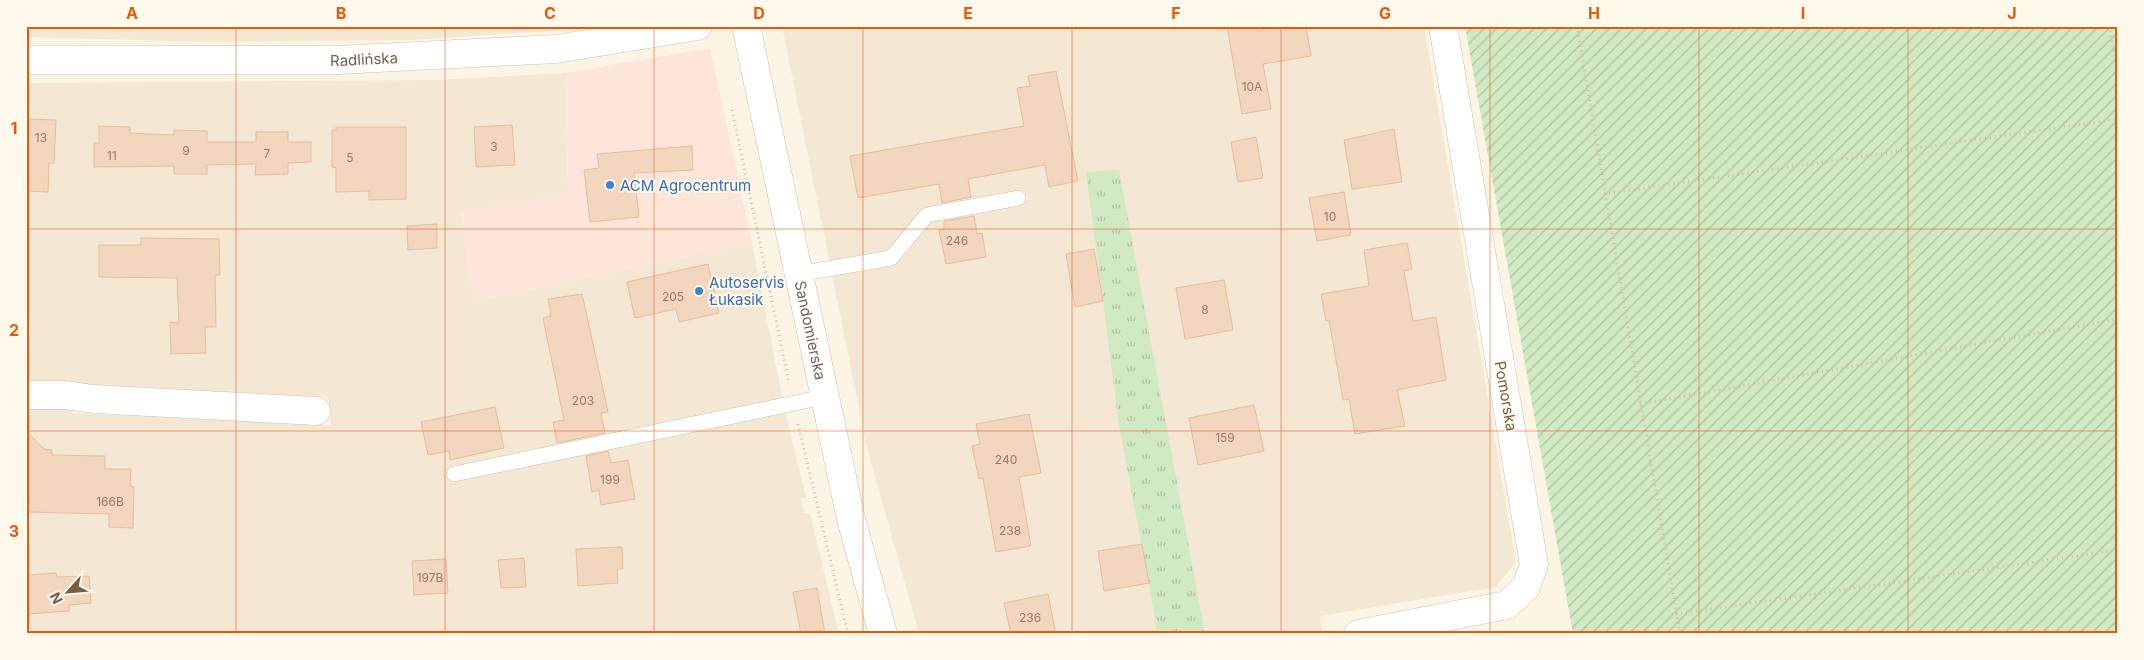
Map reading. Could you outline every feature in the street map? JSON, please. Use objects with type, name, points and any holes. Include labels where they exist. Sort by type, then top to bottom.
[{"type":"street","name":"Radlińska","points":[[26,60],[338,60],[546,49],[698,26]]},
{"type":"street","name":"Sandomierska","points":[[746,26],[851,519],[883,634]]},
{"type":"street","name":"Pomorska","points":[[1358,634],[1508,605],[1526,586],[1534,564],[1443,26]]},
{"type":"street","points":[[26,395],[316,411]]},
{"type":"lane","points":[[798,274],[891,258],[927,215],[1018,198]]},
{"type":"lane","points":[[454,474],[824,397]]},
{"type":"path","points":[[1577,26],[1680,634]]},
{"type":"path","points":[[2109,26],[2118,74]]},
{"type":"path","points":[[732,106],[793,404],[848,634]]},
{"type":"path","points":[[1604,194],[2118,119]]},
{"type":"path","points":[[1640,404],[2118,319]]},
{"type":"path","points":[[1676,614],[2118,550]]},
{"type":"shaded area","points":[[26,26],[578,26],[559,30],[413,40],[211,42],[26,37]]},
{"type":"shaded area","points":[[512,26],[578,26],[514,33]]},
{"type":"shaded area","points":[[782,26],[1424,26],[1516,562],[1496,587],[1320,616],[1323,634],[919,634],[866,444]]},
{"type":"shaded area","points":[[710,48],[752,243],[474,301],[461,213],[568,195],[566,73]]},
{"type":"shaded area","points":[[566,73],[568,195],[461,213],[474,301],[752,243],[785,411],[806,497],[801,499],[804,513],[810,513],[839,634],[26,634],[26,83],[436,80]],"holes":[[[73,387],[328,397],[331,425],[72,413]]]},
{"type":"green space","points":[[1465,26],[2118,26],[2118,634],[1573,634]]},
{"type":"green space","points":[[1119,170],[1205,634],[1158,634],[1119,425],[1086,172]]},
{"type":"building","points":[[1227,26],[1256,26],[1257,31],[1282,26],[1306,26],[1311,56],[1263,64],[1271,109],[1242,114]]},
{"type":"building","points":[[1056,71],[1078,181],[1049,187],[1045,165],[968,179],[971,197],[942,203],[939,184],[858,198],[850,156],[1024,126],[1017,88],[1030,86],[1028,76]]},
{"type":"building","points":[[26,119],[56,120],[54,163],[49,163],[48,192],[26,191]]},
{"type":"building","points":[[512,125],[515,165],[476,167],[474,127]]},
{"type":"building","points":[[99,126],[130,127],[130,133],[174,135],[174,130],[207,131],[207,142],[256,142],[256,132],[288,132],[288,142],[311,142],[311,162],[288,163],[288,174],[255,175],[256,164],[207,165],[207,174],[174,174],[174,166],[94,167],[94,143],[99,143]]},
{"type":"building","points":[[336,127],[406,127],[406,199],[369,200],[369,191],[336,192],[336,168],[332,167],[332,130],[336,130]]},
{"type":"building","points":[[1394,129],[1402,182],[1352,189],[1344,140]]},
{"type":"building","points":[[1256,137],[1263,178],[1238,182],[1231,142]]},
{"type":"building","name":"ACM Agrocentrum","points":[[692,146],[693,170],[634,173],[639,217],[590,222],[584,170],[599,168],[597,154]]},
{"type":"building","points":[[1344,192],[1351,235],[1317,241],[1309,198]]},
{"type":"building","points":[[974,216],[977,234],[982,233],[986,257],[946,264],[939,230],[944,229],[944,221]]},
{"type":"building","points":[[437,224],[437,248],[408,250],[407,226]]},
{"type":"building","points":[[141,238],[219,239],[220,275],[215,275],[216,327],[205,327],[206,353],[171,354],[170,322],[179,323],[177,278],[99,277],[99,245],[141,245]]},
{"type":"building","points":[[1407,243],[1412,269],[1404,271],[1413,321],[1436,317],[1446,380],[1397,390],[1405,426],[1355,434],[1349,399],[1343,400],[1329,320],[1326,321],[1321,294],[1369,286],[1364,250]]},
{"type":"building","points":[[1094,249],[1103,301],[1075,307],[1066,254]]},
{"type":"building","points":[[708,264],[719,313],[679,322],[676,309],[635,318],[627,282]]},
{"type":"building","points":[[1224,280],[1233,330],[1185,339],[1176,288]]},
{"type":"building","points":[[582,294],[608,412],[601,413],[605,433],[557,443],[553,422],[564,420],[543,318],[551,316],[548,299]]},
{"type":"building","points":[[1254,405],[1264,451],[1198,465],[1189,418]]},
{"type":"building","points":[[495,407],[504,448],[450,460],[449,451],[428,455],[421,422]]},
{"type":"building","points":[[1029,414],[1041,473],[1019,477],[1031,546],[996,552],[983,478],[979,479],[972,446],[980,444],[976,424]]},
{"type":"building","points":[[26,431],[44,449],[52,450],[52,455],[105,456],[105,469],[131,469],[130,486],[134,487],[133,528],[109,527],[109,514],[26,512]]},
{"type":"building","points":[[608,451],[611,463],[628,460],[635,499],[601,505],[599,490],[592,492],[586,456]]},
{"type":"building","points":[[1142,544],[1149,583],[1104,591],[1098,551]]},
{"type":"building","points":[[622,547],[623,569],[617,569],[618,583],[578,586],[576,549]]},
{"type":"building","points":[[524,558],[526,587],[501,588],[498,560]]},
{"type":"building","points":[[446,559],[448,593],[414,595],[412,561]]},
{"type":"building","points":[[56,573],[57,577],[89,576],[91,603],[69,605],[69,611],[28,614],[26,575]]},
{"type":"building","points":[[817,588],[825,634],[801,634],[793,592]]},
{"type":"building","points":[[1048,594],[1056,634],[1011,634],[1004,603]]},
{"type":"place","name":"ACM Agrocentrum","points":[[610,185]]},
{"type":"place","name":"Autoservis Łukasik","points":[[699,291]]}]
